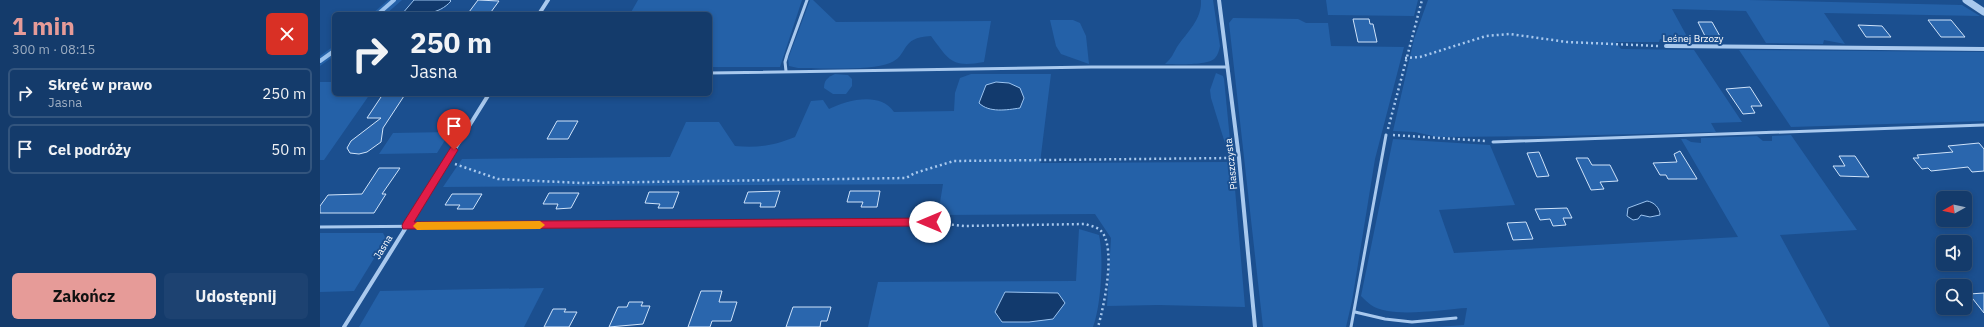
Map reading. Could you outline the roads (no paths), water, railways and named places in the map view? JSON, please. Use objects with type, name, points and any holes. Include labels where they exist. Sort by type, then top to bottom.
[{"type":"street","points":[[540,12],[548,0]]},
{"type":"street","name":"Piaszczysta","points":[[1219,0],[1239,158],[1255,327]]},
{"type":"street","points":[[1966,0],[1984,12]]},
{"type":"street","name":"Leśnej Brzozy","points":[[1666,46],[1984,49]]},
{"type":"street","name":"Jasna","points":[[344,327],[488,96]]},
{"type":"lane","points":[[786,71],[786,55],[807,0]]},
{"type":"lane","points":[[712,73],[1227,67]]},
{"type":"lane","points":[[1493,142],[1984,126]]},
{"type":"lane","points":[[1351,327],[1356,312],[1386,135]]},
{"type":"lane","points":[[320,227],[930,222]]},
{"type":"lane","points":[[1356,312],[1385,319],[1412,322],[1456,318]]},
{"type":"waterway","points":[[380,12],[394,0]]},
{"type":"waterway","points":[[320,61],[332,52]]}]
